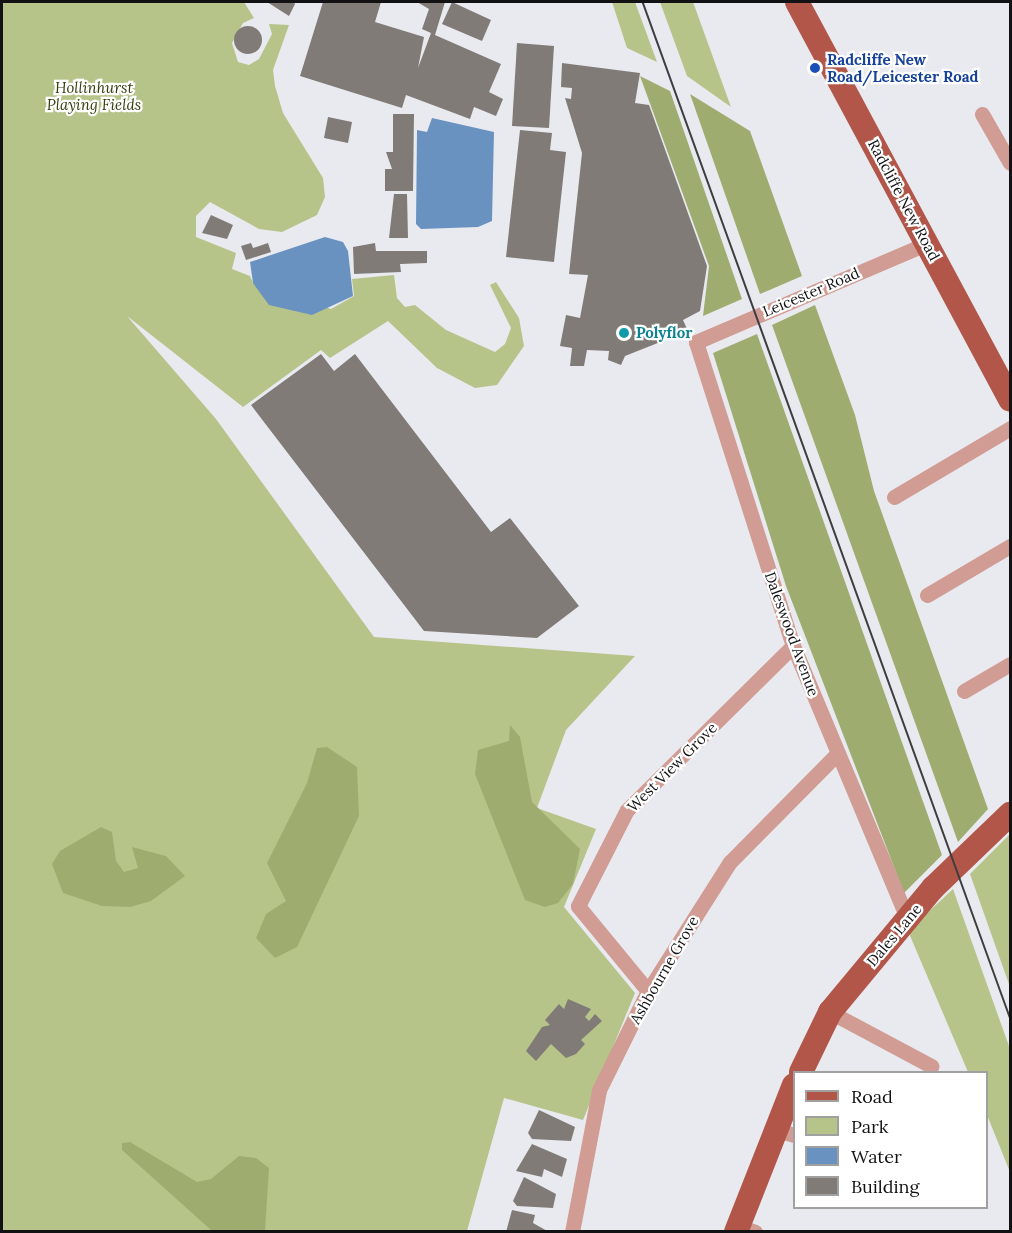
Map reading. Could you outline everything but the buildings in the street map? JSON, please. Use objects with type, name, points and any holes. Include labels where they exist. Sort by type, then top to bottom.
[{"type":"main road","name":"Radcliffe New Road","points":[[797,2],[1011,399]]},
{"type":"main road","name":"Dales Lane","points":[[801,1071],[830,1012],[933,888],[1011,814]]},
{"type":"main road","points":[[743,1230],[784,1132],[793,1094]]},
{"type":"street","points":[[982,114],[1011,163]]},
{"type":"street","name":"Leicester Road","points":[[696,342],[927,244]]},
{"type":"street","name":"Daleswood Avenue","points":[[696,342],[793,646],[907,918]]},
{"type":"street","points":[[894,498],[1011,428]]},
{"type":"street","points":[[927,595],[1011,546]]},
{"type":"street","name":"West View Grove","points":[[648,991],[578,906],[627,810],[793,646]]},
{"type":"street","points":[[964,690],[1011,664]]},
{"type":"street","name":"Ashbourne Grove","points":[[572,1232],[599,1090],[648,991],[730,862],[838,753]]},
{"type":"street","points":[[830,1012],[931,1066]]},
{"type":"green space","name":"Hollinhurst Playing Fields","points":[[2,2],[244,2],[254,18],[243,23],[232,43],[238,62],[249,65],[259,59],[272,34],[269,24],[289,25],[273,70],[275,86],[283,113],[323,178],[325,197],[317,215],[282,232],[259,229],[210,202],[196,216],[196,237],[236,253],[232,269],[250,276],[253,283],[331,309],[354,296],[352,279],[394,275],[397,298],[405,307],[415,305],[446,330],[495,352],[505,344],[511,328],[490,285],[496,282],[519,318],[524,346],[497,385],[475,388],[437,368],[388,321],[330,358],[321,350],[243,407],[127,316],[216,419],[374,637],[635,656],[566,730],[537,808],[596,829],[564,907],[635,993],[583,1120],[504,1098],[467,1231],[2,1232]]},
{"type":"green space","points":[[612,2],[635,2],[657,62],[627,48]]},
{"type":"green space","points":[[660,2],[693,2],[731,107],[687,76]]},
{"type":"green space","points":[[640,76],[670,91],[742,299],[703,316],[709,266]]},
{"type":"green space","points":[[690,94],[750,131],[802,276],[760,294]]},
{"type":"green space","points":[[815,305],[855,415],[874,491],[988,809],[958,842],[772,325]]},
{"type":"green space","points":[[757,334],[942,855],[904,893],[786,586],[713,353]]},
{"type":"green space","points":[[510,725],[520,737],[532,802],[580,849],[573,884],[558,903],[545,907],[525,900],[475,774],[478,750],[509,741]]},
{"type":"green space","points":[[327,747],[357,767],[359,816],[297,947],[275,958],[256,938],[266,914],[286,901],[267,863],[307,783],[317,748]]},
{"type":"green space","points":[[101,827],[112,832],[116,861],[124,872],[138,868],[132,847],[166,856],[185,876],[151,901],[130,907],[102,906],[63,893],[52,864],[60,851]]},
{"type":"green space","points":[[1010,834],[1010,987],[970,874]]},
{"type":"green space","points":[[953,889],[1010,1049],[1010,1172],[988,1117],[988,1071],[968,1071],[908,931]]},
{"type":"green space","points":[[130,1142],[197,1182],[211,1179],[239,1156],[256,1158],[269,1168],[265,1231],[212,1231],[122,1150],[122,1143]]},
{"type":"water","points":[[432,118],[494,132],[492,221],[478,227],[421,229],[416,224],[417,130],[427,132]]},
{"type":"water","points":[[325,237],[343,242],[348,251],[353,296],[312,315],[269,305],[253,283],[250,262]]},
{"type":"tram line","points":[[643,2],[1010,1017]]},
{"type":"place","name":"Radcliffe New Road/Leicester Road","points":[[815,68]]},
{"type":"place","name":"Polyflor","points":[[624,333]]}]
